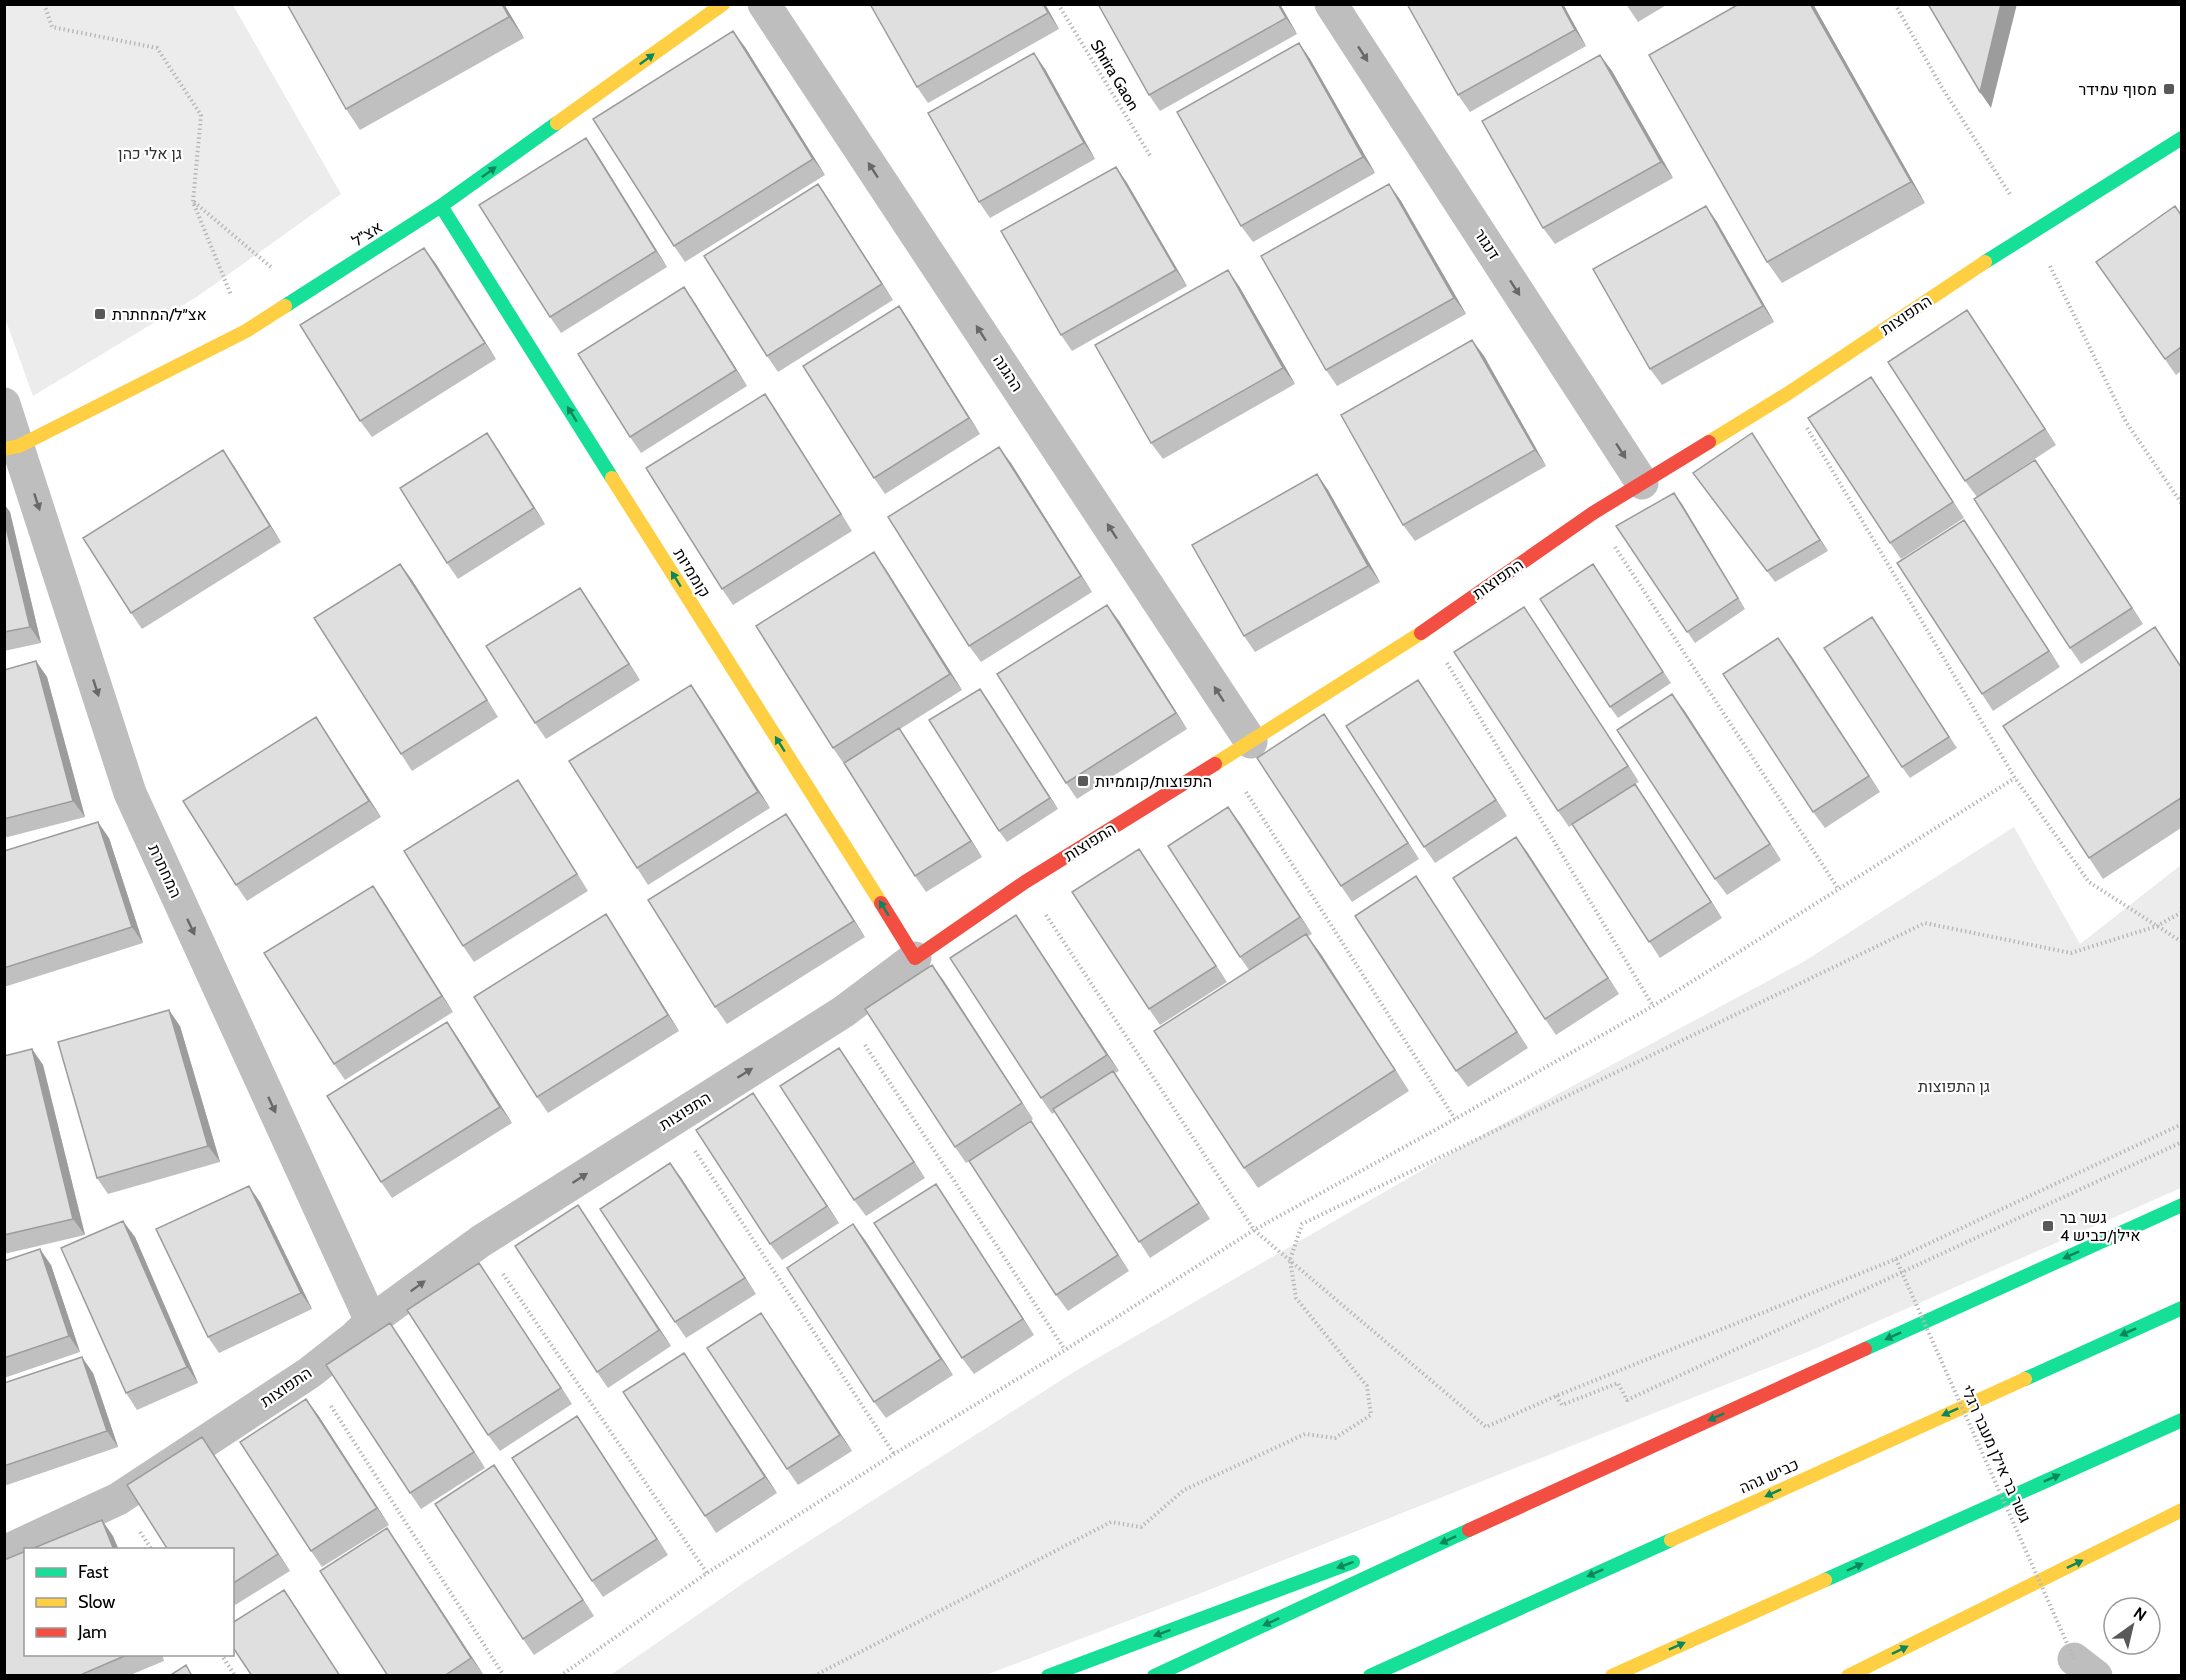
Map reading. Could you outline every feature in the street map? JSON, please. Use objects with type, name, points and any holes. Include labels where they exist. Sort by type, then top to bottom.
[{"type":"main road","name":"אצ\"ל","points":[[12,448],[246,331],[441,206],[723,4]]},
{"type":"main road","name":"התפוצות","points":[[915,958],[1024,882],[1238,751],[1427,629],[1593,513],[1787,394],[2033,230],[2181,138]]},
{"type":"main road","name":"קוממיות","points":[[441,206],[915,958]]},
{"type":"main road","points":[[1154,1676],[1596,1471],[2181,1205]]},
{"type":"main road","name":"כביש גהה","points":[[1371,1676],[2181,1308]]},
{"type":"main road","points":[[1616,1674],[2181,1420]]},
{"type":"main road","points":[[1429,1534],[1596,1471]]},
{"type":"main road","points":[[1848,1676],[2181,1510]]},
{"type":"main road","points":[[1048,1676],[1361,1559]]},
{"type":"street","name":"ההגנה","points":[[764,4],[1238,751]]},
{"type":"street","name":"דנגור","points":[[1331,4],[1642,483]]},
{"type":"street","name":"המחתרת","points":[[4,404],[12,448],[130,793],[371,1321]]},
{"type":"street","name":"התפוצות","points":[[4,1552],[118,1499],[309,1373],[355,1337],[371,1321],[481,1241],[843,1012],[915,958]]},
{"type":"path","points":[[44,4],[52,27],[157,48],[201,115],[193,202],[246,331]]},
{"type":"path","name":"Shrira Gaon","points":[[1058,4],[1151,157]]},
{"type":"path","points":[[193,202],[303,295]]},
{"type":"path","points":[[1787,394],[2015,778],[2089,882],[2181,942]]},
{"type":"path","points":[[1593,513],[1839,890]]},
{"type":"path","points":[[1427,629],[1653,1006]]},
{"type":"path","points":[[1238,751],[1455,1119]]},
{"type":"path","points":[[560,1676],[707,1573],[1254,1230],[1653,1006],[2015,778]]},
{"type":"path","points":[[1024,882],[1254,1230],[1486,1427],[1556,1396],[1896,1259],[2181,1124]]},
{"type":"path","points":[[813,1676],[1111,1522],[1141,1527],[1184,1490],[1305,1434],[1335,1438],[1371,1415],[1367,1386],[1296,1299],[1290,1260],[1302,1224],[1925,923],[2071,953],[2157,926],[2181,912]]},
{"type":"path","points":[[843,1012],[1065,1350]]},
{"type":"path","points":[[673,1118],[894,1454]]},
{"type":"path","points":[[1556,1396],[1562,1405],[1618,1383],[1627,1400],[2181,1142]]},
{"type":"path","points":[[481,1241],[707,1573]]},
{"type":"path","name":"גשר בר אילן מעבר רגלי","points":[[1896,1259],[2085,1667]]},
{"type":"path","points":[[309,1373],[504,1676]]},
{"type":"path","points":[[222,1656],[235,1676]]},
{"type":"green space","name":"גן אלי כהן","points":[[5,4],[233,5],[341,194],[198,296],[33,396],[5,318]]},
{"type":"green space","name":"גן התפוצות","points":[[2014,827],[2080,944],[2181,865],[2181,1188],[1810,1351],[1201,1593],[986,1675],[609,1676],[748,1580],[1077,1370],[1493,1129],[1803,962]]},
{"type":"building","points":[[287,4],[502,4],[509,17],[346,109]]},
{"type":"building","points":[[870,4],[1043,4],[1048,13],[917,87]]},
{"type":"building","points":[[1098,4],[1278,4],[1286,18],[1149,95]]},
{"type":"building","points":[[1407,4],[1561,4],[1575,30],[1458,95]]},
{"type":"building","points":[[1739,4],[1810,4],[1911,182],[1767,262],[1649,55]]},
{"type":"building","points":[[1928,4],[2001,4],[1980,92]]},
{"type":"building","points":[[733,31],[813,159],[674,246],[593,119]]},
{"type":"building","points":[[1299,43],[1363,157],[1241,226],[1177,112]]},
{"type":"building","points":[[1034,53],[1084,143],[979,202],[928,113]]},
{"type":"building","points":[[1600,55],[1661,162],[1543,228],[1482,121]]},
{"type":"building","points":[[586,138],[656,251],[550,317],[479,205]]},
{"type":"building","points":[[1116,167],[1176,270],[1061,335],[1001,231]]},
{"type":"building","points":[[818,184],[882,284],[767,356],[704,256]]},
{"type":"building","points":[[1389,184],[1454,298],[1326,370],[1261,256]]},
{"type":"building","points":[[1706,206],[1763,306],[1650,369],[1593,269]]},
{"type":"building","points":[[2175,206],[2181,215],[2181,347],[2165,359],[2096,262]]},
{"type":"building","points":[[424,248],[485,343],[360,421],[300,325]]},
{"type":"building","points":[[1228,270],[1283,368],[1151,443],[1095,345]]},
{"type":"building","points":[[684,287],[736,370],[630,437],[578,354]]},
{"type":"building","points":[[899,306],[969,418],[874,478],[803,366]]},
{"type":"building","points":[[1967,310],[2045,429],[1965,481],[1888,362]]},
{"type":"building","points":[[1472,340],[1535,450],[1403,525],[1341,415]]},
{"type":"building","points":[[1871,377],[1953,502],[1890,543],[1808,418]]},
{"type":"building","points":[[765,394],[841,514],[722,589],[646,468]]},
{"type":"building","points":[[487,433],[534,508],[447,563],[400,488]]},
{"type":"building","points":[[1752,433],[1820,540],[1767,571],[1693,473]]},
{"type":"building","points":[[999,447],[1081,576],[969,646],[888,517]]},
{"type":"building","points":[[223,450],[270,526],[131,613],[83,538]]},
{"type":"building","points":[[2035,460],[2132,608],[2070,648],[1974,499]]},
{"type":"building","points":[[1317,474],[1368,566],[1244,636],[1192,545]]},
{"type":"building","points":[[1674,493],[1738,598],[1687,632],[1616,526]]},
{"type":"building","points":[[4,519],[30,627],[4,632]]},
{"type":"building","points":[[1964,520],[2049,651],[1982,694],[1897,563]]},
{"type":"building","points":[[874,552],[950,674],[833,748],[756,626]]},
{"type":"building","points":[[400,564],[487,700],[401,754],[314,618]]},
{"type":"building","points":[[1593,564],[1663,672],[1610,707],[1540,599]]},
{"type":"building","points":[[580,588],[629,664],[535,723],[486,646]]},
{"type":"building","points":[[1107,605],[1176,713],[1066,783],[997,674]]},
{"type":"building","points":[[1524,607],[1628,766],[1558,811],[1454,652]]},
{"type":"building","points":[[1872,617],[1949,737],[1902,767],[1824,648]]},
{"type":"building","points":[[2155,627],[2181,667],[2181,798],[2089,858],[2003,726]]},
{"type":"building","points":[[1778,638],[1869,776],[1813,812],[1723,674]]},
{"type":"building","points":[[36,661],[73,801],[4,819],[4,670]]},
{"type":"building","points":[[1418,680],[1496,800],[1424,847],[1346,726]]},
{"type":"building","points":[[691,685],[758,792],[637,868],[569,761]]},
{"type":"building","points":[[980,689],[1050,798],[999,831],[929,720]]},
{"type":"building","points":[[1672,694],[1770,844],[1715,879],[1617,730]]},
{"type":"building","points":[[1324,714],[1408,843],[1341,886],[1257,758]]},
{"type":"building","points":[[316,717],[369,801],[236,885],[183,801]]},
{"type":"building","points":[[899,728],[971,841],[915,876],[844,763]]},
{"type":"building","points":[[518,780],[577,874],[463,946],[404,851]]},
{"type":"building","points":[[1635,784],[1711,902],[1649,942],[1572,824]]},
{"type":"building","points":[[1228,807],[1300,917],[1240,957],[1168,846]]},
{"type":"building","points":[[786,814],[854,921],[715,1007],[648,900]]},
{"type":"building","points":[[98,822],[132,927],[4,968],[4,851]]},
{"type":"building","points":[[1516,837],[1608,978],[1545,1019],[1453,878]]},
{"type":"building","points":[[1139,849],[1216,966],[1149,1009],[1072,892]]},
{"type":"building","points":[[1416,876],[1517,1032],[1456,1071],[1355,916]]},
{"type":"building","points":[[373,886],[442,996],[334,1064],[264,953]]},
{"type":"building","points":[[606,914],[668,1015],[537,1097],[474,997]]},
{"type":"building","points":[[1016,915],[1107,1055],[1041,1098],[950,958]]},
{"type":"building","points":[[1306,934],[1395,1070],[1244,1168],[1154,1031]]},
{"type":"building","points":[[932,965],[1022,1103],[955,1147],[865,1009]]},
{"type":"building","points":[[169,1010],[208,1146],[97,1178],[58,1042]]},
{"type":"building","points":[[447,1022],[500,1107],[381,1182],[327,1096]]},
{"type":"building","points":[[839,1048],[914,1162],[854,1200],[780,1086]]},
{"type":"building","points":[[32,1049],[73,1219],[4,1235],[4,1056]]},
{"type":"building","points":[[1113,1071],[1199,1203],[1139,1242],[1053,1109]]},
{"type":"building","points":[[753,1093],[827,1206],[770,1244],[696,1130]]},
{"type":"building","points":[[1031,1121],[1118,1255],[1056,1295],[969,1161]]},
{"type":"building","points":[[670,1163],[745,1278],[675,1322],[600,1209]]},
{"type":"building","points":[[936,1184],[1023,1319],[962,1358],[874,1223]]},
{"type":"building","points":[[249,1186],[301,1293],[208,1337],[156,1229]]},
{"type":"building","points":[[578,1205],[659,1330],[597,1372],[515,1246]]},
{"type":"building","points":[[123,1221],[187,1367],[126,1393],[61,1248]]},
{"type":"building","points":[[853,1224],[941,1359],[874,1402],[787,1268]]},
{"type":"building","points":[[40,1249],[69,1336],[4,1358],[4,1261]]},
{"type":"building","points":[[479,1263],[561,1388],[488,1435],[407,1310]]},
{"type":"building","points":[[761,1313],[840,1435],[787,1469],[707,1348]]},
{"type":"building","points":[[390,1323],[474,1452],[410,1493],[326,1365]]},
{"type":"building","points":[[684,1353],[765,1477],[705,1516],[623,1392]]},
{"type":"building","points":[[82,1357],[107,1431],[4,1466],[4,1383]]},
{"type":"building","points":[[306,1399],[377,1508],[311,1551],[240,1442]]},
{"type":"building","points":[[577,1416],[657,1539],[592,1581],[512,1458]]},
{"type":"building","points":[[202,1437],[278,1554],[234,1583],[234,1548],[167,1548],[127,1485]]},
{"type":"building","points":[[494,1465],[583,1600],[523,1639],[435,1504]]},
{"type":"building","points":[[102,1520],[113,1548],[34,1548]]},
{"type":"building","points":[[387,1528],[471,1658],[444,1676],[388,1676],[320,1571]]},
{"type":"building","points":[[24,1552],[24,1656],[124,1656],[78,1676],[4,1676],[4,1560]]},
{"type":"building","points":[[284,1590],[340,1676],[252,1676],[234,1649],[234,1622]]},
{"type":"building","points":[[186,1665],[192,1676],[169,1676]]},
{"type":"traffic: fast","points":[[285,306],[441,206],[557,123]]},
{"type":"traffic: fast","points":[[1985,262],[2182,138]]},
{"type":"traffic: fast","points":[[441,206],[612,478]]},
{"type":"traffic: fast","points":[[1865,1349],[2182,1205]]},
{"type":"traffic: fast","points":[[2025,1379],[2182,1308]]},
{"type":"traffic: fast","points":[[1825,1580],[2182,1420]]},
{"type":"traffic: fast","points":[[1154,1676],[1469,1530]]},
{"type":"traffic: fast","points":[[1370,1676],[1671,1540]]},
{"type":"traffic: fast","points":[[1048,1676],[1353,1562]]},
{"type":"traffic: slow","points":[[557,123],[723,4]]},
{"type":"traffic: slow","points":[[1709,442],[1787,394],[1985,262]]},
{"type":"traffic: slow","points":[[4,449],[19,446],[246,331],[285,306]]},
{"type":"traffic: slow","points":[[612,478],[881,903]]},
{"type":"traffic: slow","points":[[1215,764],[1421,633]]},
{"type":"traffic: slow","points":[[1671,1540],[2025,1379]]},
{"type":"traffic: slow","points":[[1848,1676],[2182,1510]]},
{"type":"traffic: slow","points":[[1612,1676],[1825,1580]]},
{"type":"traffic: jam","points":[[1421,633],[1593,513],[1709,442]]},
{"type":"traffic: jam","points":[[881,903],[915,958],[1025,882],[1215,764]]},
{"type":"traffic: jam","points":[[1469,1530],[1865,1349]]},
{"type":"place","name":"מסוף עמידר","points":[[2169,89]]},
{"type":"place","name":"אצ״ל/המחתרת","points":[[100,314]]},
{"type":"place","name":"התפוצות/קוממיות","points":[[1083,781]]},
{"type":"place","name":"גשר בר אילן/כביש 4","points":[[2048,1226]]}]
